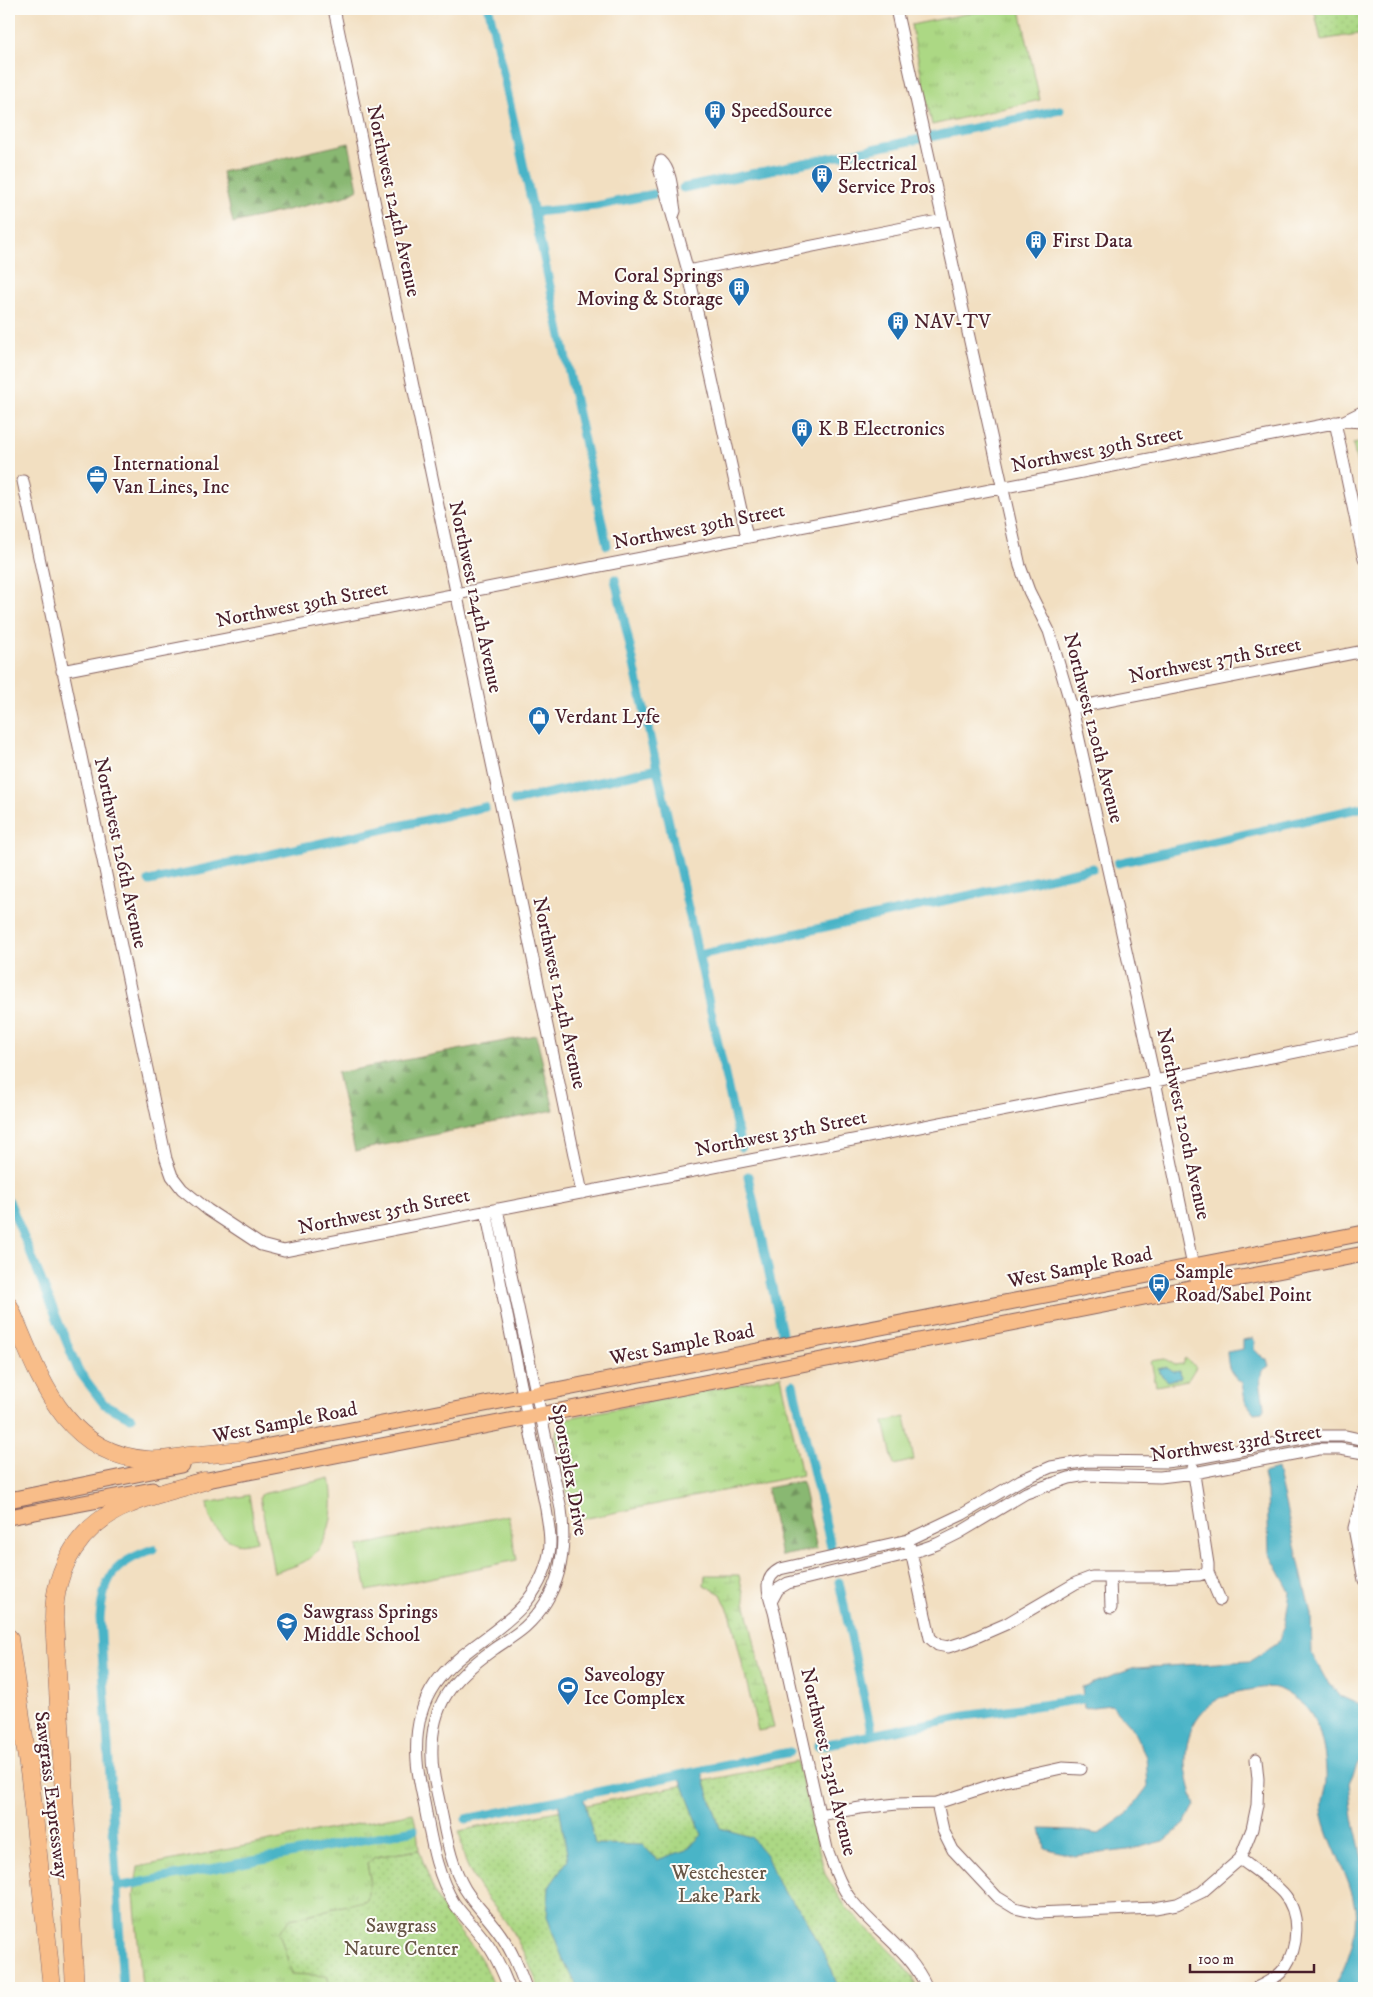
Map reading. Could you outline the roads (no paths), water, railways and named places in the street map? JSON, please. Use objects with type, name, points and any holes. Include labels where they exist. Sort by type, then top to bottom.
[{"type":"highway","points":[[9,1306],[54,1404],[71,1425],[94,1443],[120,1455],[149,1460],[243,1451]]},
{"type":"highway","points":[[75,1988],[54,1618],[56,1589],[71,1552],[90,1528],[104,1516],[130,1504],[204,1482]]},
{"type":"highway","name":"Sawgrass Expressway","points":[[9,1638],[30,1778],[52,1988]]},
{"type":"main road","name":"West Sample Road","points":[[9,1500],[243,1451],[1364,1233]]},
{"type":"main road","name":"West Sample Road","points":[[9,1517],[204,1482],[1364,1254]]},
{"type":"street","name":"Northwest 124th Avenue","points":[[334,9],[582,1193]]},
{"type":"street","name":"Northwest 120th Avenue","points":[[900,9],[943,220],[1020,566],[1029,591],[1049,631],[1072,708],[1156,1081],[1197,1286]]},
{"type":"street","points":[[673,216],[688,270],[747,537]]},
{"type":"street","points":[[688,270],[943,220]]},
{"type":"street","name":"Northwest 39th Street","points":[[62,671],[1339,421],[1364,411]]},
{"type":"street","name":"Northwest 39th Street","points":[[1339,421],[1364,422]]},
{"type":"street","points":[[1339,421],[1364,559]]},
{"type":"street","name":"Northwest 126th Avenue","points":[[23,481],[166,1159],[172,1176],[181,1188],[213,1214]]},
{"type":"street","name":"Northwest 37th Street","points":[[1072,708],[1364,651]]},
{"type":"street","name":"Northwest 35th Street","points":[[213,1214],[261,1245],[284,1251],[1156,1081],[1364,1038]]},
{"type":"street","points":[[492,1210],[530,1395]]},
{"type":"street","name":"Sportsplex Drive","points":[[509,1988],[500,1965],[486,1942],[455,1903],[442,1878],[434,1853],[418,1776],[418,1726],[422,1707],[442,1674],[458,1658],[509,1621],[530,1598],[546,1562],[550,1548],[549,1525],[530,1395]]},
{"type":"street","name":"Sportsplex Drive","points":[[526,1988],[516,1960],[504,1940],[465,1889],[448,1847],[433,1773],[433,1726],[436,1713],[454,1683],[475,1662],[524,1627],[543,1605],[560,1570],[564,1539],[562,1523],[534,1416]]},
{"type":"street","name":"Northwest 33rd Street","points":[[771,1602],[768,1580],[772,1573],[780,1569],[908,1540],[963,1514],[1021,1480],[1051,1467],[1087,1461],[1165,1462],[1192,1459],[1314,1436],[1346,1436],[1364,1440]]},
{"type":"street","name":"Northwest 33rd Street","points":[[771,1602],[778,1589],[788,1583],[911,1553],[959,1533],[1026,1493],[1069,1478],[1086,1475],[1160,1477],[1194,1473],[1311,1450],[1340,1449],[1364,1453]]},
{"type":"street","points":[[1192,1459],[1208,1572],[1220,1600]]},
{"type":"street","points":[[1066,1464],[1069,1478]]},
{"type":"street","points":[[1364,1490],[1354,1528],[1364,1580]]},
{"type":"street","points":[[908,1540],[930,1638],[938,1644],[948,1647],[1006,1624],[1076,1583],[1092,1578],[1200,1575],[1208,1572]]},
{"type":"street","points":[[1110,1578],[1111,1608]]},
{"type":"street","name":"Northwest 123rd Avenue","points":[[771,1602],[827,1850],[837,1877],[851,1900],[911,1960],[927,1988]]},
{"type":"street","points":[[418,1726],[433,1726]]},
{"type":"street","points":[[937,1803],[943,1830],[953,1850],[997,1897],[1015,1908],[1036,1913],[1155,1908],[1177,1904],[1202,1892],[1240,1859],[1252,1829],[1257,1804],[1258,1779],[1256,1759]]},
{"type":"street","points":[[820,1815],[897,1804],[937,1803],[1020,1777],[1062,1768],[1082,1769]]},
{"type":"street","points":[[1240,1859],[1267,1878],[1284,1894],[1293,1912],[1297,1932],[1293,1953],[1284,1970],[1256,1988]]},
{"type":"street","points":[[442,1878],[458,1873]]},
{"type":"water","points":[[1253,1338],[1255,1342],[1254,1349],[1263,1358],[1267,1359],[1269,1366],[1262,1371],[1261,1376],[1264,1409],[1262,1412],[1254,1413],[1245,1401],[1242,1383],[1230,1370],[1227,1352],[1243,1349],[1243,1340]]},
{"type":"water","points":[[1166,1367],[1173,1372],[1180,1371],[1181,1378],[1168,1381],[1160,1374],[1158,1369]]},
{"type":"water","points":[[1277,1469],[1311,1614],[1312,1654],[1325,1678],[1340,1696],[1364,1707],[1364,1757],[1358,1763],[1349,1783],[1353,1818],[1364,1866],[1364,1988],[1334,1988],[1343,1969],[1353,1939],[1355,1908],[1353,1896],[1329,1836],[1322,1811],[1326,1772],[1324,1751],[1318,1729],[1309,1711],[1289,1695],[1276,1688],[1259,1688],[1235,1692],[1213,1703],[1196,1720],[1187,1743],[1186,1757],[1187,1775],[1195,1805],[1185,1824],[1164,1841],[1128,1850],[1074,1856],[1045,1848],[1041,1829],[1074,1830],[1099,1834],[1127,1814],[1148,1786],[1146,1757],[1132,1728],[1111,1705],[1084,1708],[1082,1687],[1135,1668],[1250,1661],[1277,1644],[1285,1625],[1290,1592],[1269,1553],[1267,1492],[1263,1473]]},
{"type":"water","points":[[701,1770],[720,1828],[751,1837],[766,1855],[781,1889],[805,1916],[832,1970],[838,1988],[578,1988],[562,1957],[547,1917],[549,1887],[568,1860],[558,1800],[583,1795],[595,1844],[643,1845],[657,1860],[686,1850],[702,1835],[679,1775]]},
{"type":"waterway","points":[[489,9],[607,545]]},
{"type":"waterway","points":[[683,188],[1060,110]]},
{"type":"waterway","points":[[535,212],[596,206],[654,194]]},
{"type":"waterway","points":[[615,579],[741,1147]]},
{"type":"waterway","points":[[514,801],[657,769]]},
{"type":"waterway","points":[[149,881],[485,807]]},
{"type":"waterway","points":[[1118,863],[1364,807]]},
{"type":"waterway","points":[[699,955],[1093,868]]},
{"type":"waterway","points":[[748,1176],[782,1333]]},
{"type":"waterway","points":[[9,1201],[78,1370],[104,1404],[131,1418]]},
{"type":"waterway","points":[[793,1384],[831,1547]]},
{"type":"waterway","points":[[123,1988],[100,1618],[104,1592],[113,1573],[128,1560],[153,1549]]},
{"type":"waterway","points":[[839,1582],[872,1735]]},
{"type":"waterway","points":[[818,1746],[965,1716],[1083,1699]]},
{"type":"waterway","points":[[466,1819],[790,1752]]},
{"type":"waterway","points":[[117,1887],[414,1830]]},
{"type":"place","name":"SpeedSource","points":[[715,130]]},
{"type":"place","name":"Electrical Service Pros","points":[[822,194]]},
{"type":"place","name":"First Data","points":[[1036,260]]},
{"type":"place","name":"Coral Springs Moving & Storage","points":[[739,307]]},
{"type":"place","name":"NAV-TV","points":[[898,341]]},
{"type":"place","name":"K B Electronics","points":[[802,448]]},
{"type":"place","name":"International Van Lines, Inc","points":[[97,495]]},
{"type":"place","name":"Verdant Lyfe","points":[[539,736]]},
{"type":"place","name":"Sample Road/Sabel Point","points":[[1159,1303]]},
{"type":"place","name":"Sawgrass Springs Middle School","points":[[287,1642]]},
{"type":"place","name":"Saveology Ice Complex","points":[[568,1706]]},
{"type":"park label","name":"Westchester Lake Park","points":[[719,1884]]},
{"type":"park label","name":"Sawgrass Nature Center","points":[[401,1938]]}]
